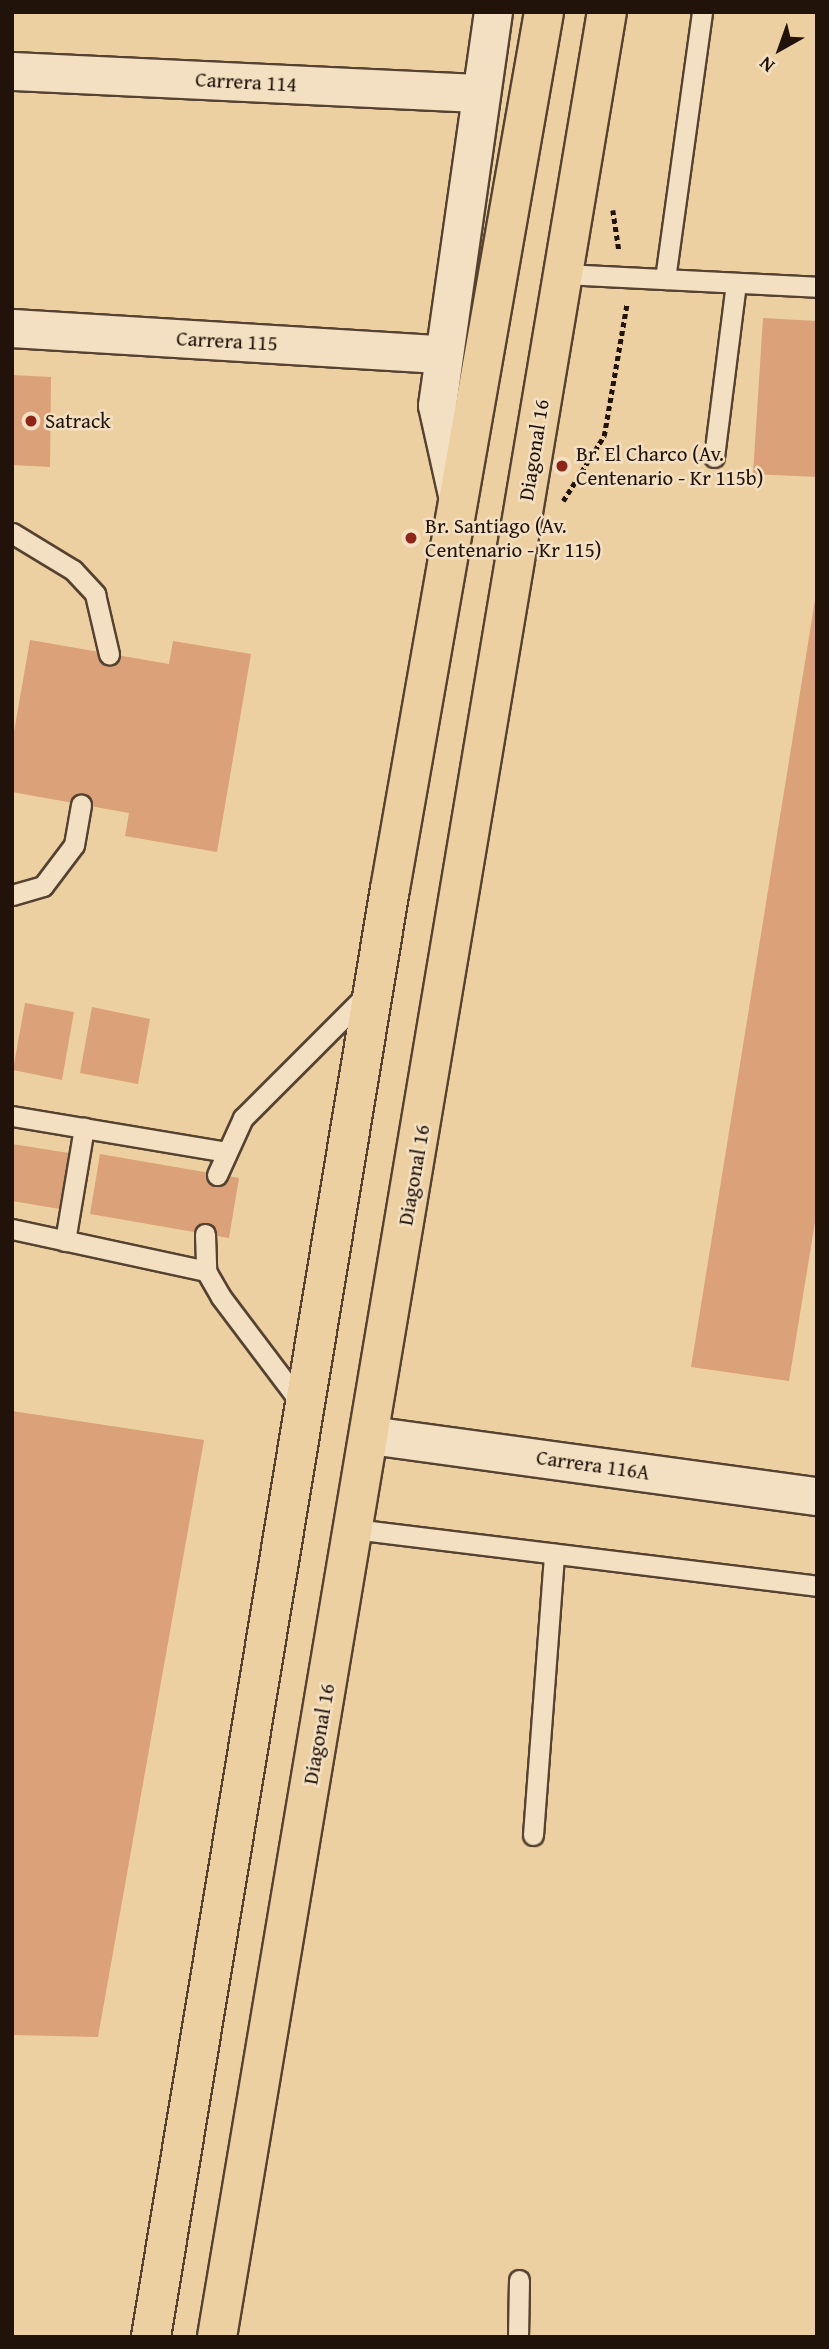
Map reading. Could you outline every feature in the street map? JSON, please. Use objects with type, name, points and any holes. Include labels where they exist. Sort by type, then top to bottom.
[{"type":"main road","points":[[151,2337],[458,499],[544,12]]},
{"type":"main road","name":"Diagonal 16","points":[[217,2337],[607,12]]},
{"type":"street","points":[[458,499],[438,405],[441,354],[493,12]]},
{"type":"street","name":"Carrera 114","points":[[12,71],[479,93]]},
{"type":"street","name":"Carrera 115","points":[[12,328],[441,354]]},
{"type":"street","name":"Carrera 116A","points":[[370,1435],[816,1489]]},
{"type":"lane","points":[[665,279],[702,12]]},
{"type":"lane","points":[[563,274],[817,287]]},
{"type":"lane","points":[[714,457],[736,283]]},
{"type":"lane","points":[[12,533],[73,570],[95,594],[109,654]]},
{"type":"lane","points":[[12,895],[43,886],[74,845],[81,804]]},
{"type":"lane","points":[[217,1175],[243,1118],[276,1079],[376,985]]},
{"type":"lane","points":[[12,1116],[226,1152]]},
{"type":"lane","points":[[65,1241],[84,1128]]},
{"type":"lane","points":[[12,1229],[206,1271]]},
{"type":"lane","points":[[205,1234],[206,1271],[251,1343],[307,1410]]},
{"type":"lane","points":[[354,1529],[817,1586]]},
{"type":"lane","points":[[533,1835],[554,1553]]},
{"type":"lane","points":[[518,2337],[519,2280]]},
{"type":"building","points":[[763,318],[817,321],[817,477],[753,474]]},
{"type":"building","name":"Satrack","points":[[12,375],[51,377],[50,467],[12,465]]},
{"type":"building","points":[[815,600],[817,1210],[789,1381],[691,1367]]},
{"type":"building","points":[[30,640],[169,664],[173,641],[251,654],[217,852],[125,836],[129,813],[12,792],[12,743]]},
{"type":"building","points":[[25,1003],[74,1012],[62,1080],[13,1070]]},
{"type":"building","points":[[92,1007],[150,1019],[138,1084],[80,1073]]},
{"type":"building","points":[[12,1144],[69,1153],[60,1209],[12,1201]]},
{"type":"building","points":[[100,1154],[239,1178],[229,1238],[90,1214]]},
{"type":"building","points":[[12,1411],[204,1440],[98,2037],[12,2035]]},
{"type":"place","name":"Satrack","points":[[31,421]]},
{"type":"place","name":"Br. El Charco (Av. Centenario - Kr 115b)","points":[[562,466]]},
{"type":"place","name":"Br. Santiago (Av. Centenario - Kr 115)","points":[[411,538]]}]
